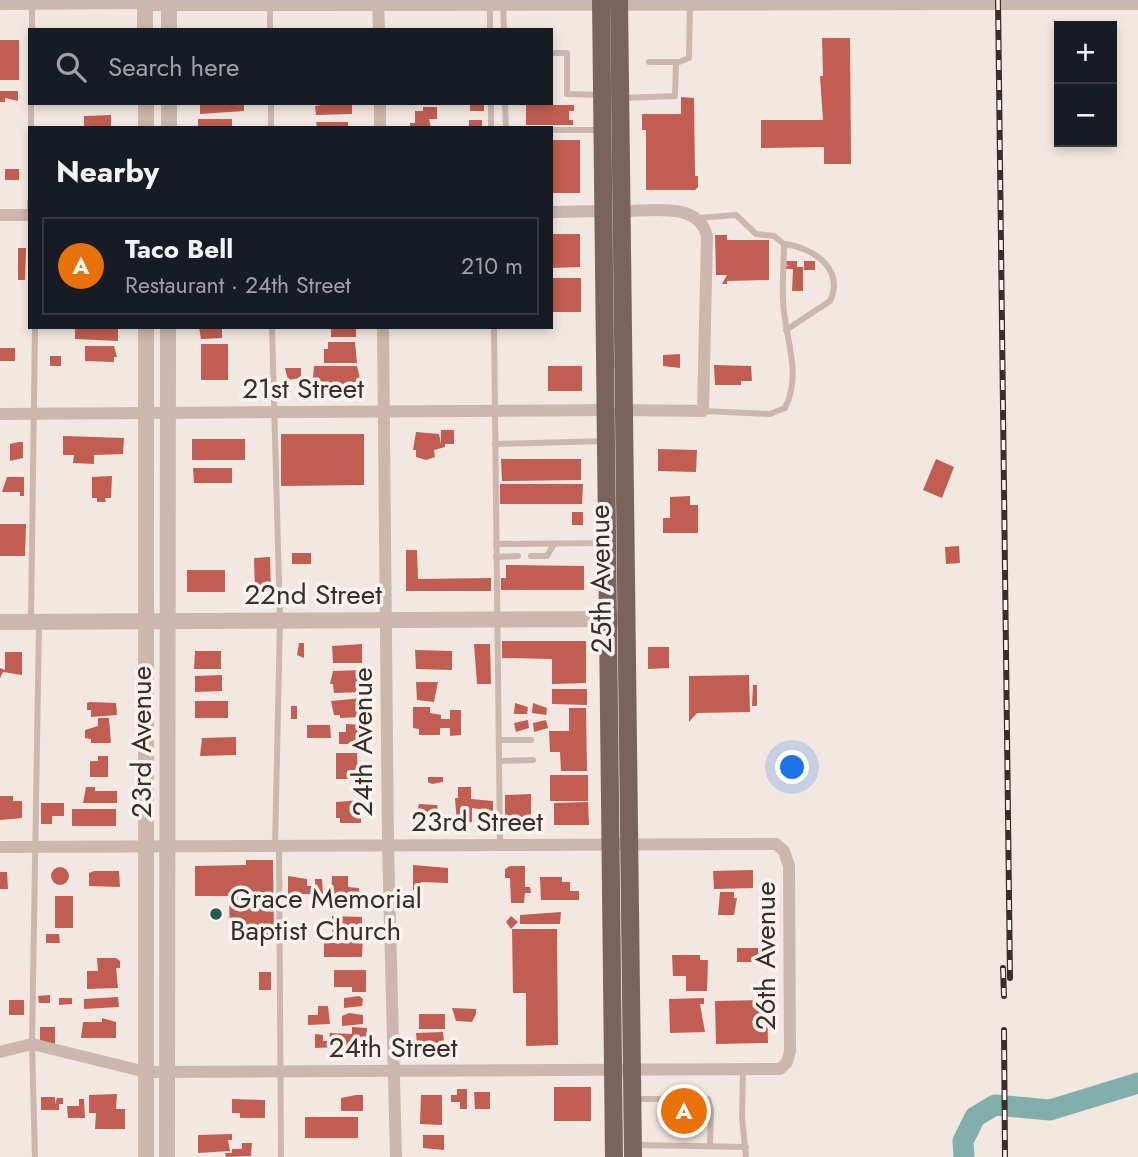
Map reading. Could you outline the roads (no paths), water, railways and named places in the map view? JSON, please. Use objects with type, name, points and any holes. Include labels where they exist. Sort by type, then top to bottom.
[{"type":"main road","name":"25th Avenue","points":[[610,1],[602,94],[603,211],[626,619],[629,845],[623,1069],[614,1157]]},
{"type":"main road","name":"25th Avenue","points":[[610,1],[620,98],[622,211],[615,410],[606,441],[611,846],[623,1069],[632,1099],[633,1151]]},
{"type":"street","points":[[0,4],[774,0],[1138,2]]},
{"type":"street","points":[[378,1],[379,28]]},
{"type":"street","points":[[145,2],[145,28]]},
{"type":"street","points":[[169,2],[169,28]]},
{"type":"street","points":[[146,105],[146,126]]},
{"type":"street","points":[[169,105],[169,126]]},
{"type":"street","points":[[380,105],[380,126]]},
{"type":"street","points":[[553,212],[603,211]]},
{"type":"street","points":[[622,211],[687,212],[699,218],[707,237],[703,411]]},
{"type":"street","points":[[0,215],[28,215]]},
{"type":"street","name":"23rd Avenue","points":[[146,329],[146,1157]]},
{"type":"street","name":"23rd Avenue","points":[[167,1157],[168,329]]},
{"type":"street","name":"24th Avenue","points":[[383,329],[388,845],[396,1157]]},
{"type":"street","name":"21st Street","points":[[0,414],[703,411]]},
{"type":"street","name":"22nd Street","points":[[0,622],[626,619]]},
{"type":"street","name":"23rd Street","points":[[0,847],[776,844],[784,850]]},
{"type":"street","name":"26th Avenue","points":[[784,850],[789,866],[790,1051],[787,1062]]},
{"type":"street","name":"24th Street","points":[[0,1052],[32,1044],[146,1072],[780,1069],[787,1062]]},
{"type":"lane","points":[[490,28],[494,1]]},
{"type":"lane","points":[[494,1],[503,28]]},
{"type":"lane","points":[[649,62],[676,62],[689,58],[690,1]]},
{"type":"lane","points":[[32,2],[32,28]]},
{"type":"lane","points":[[270,3],[270,28]]},
{"type":"lane","points":[[553,53],[567,54],[567,94],[602,94]]},
{"type":"lane","points":[[620,98],[675,96],[676,62]]},
{"type":"lane","points":[[31,105],[31,126]]},
{"type":"lane","points":[[271,105],[271,126]]},
{"type":"lane","points":[[491,105],[491,126]]},
{"type":"lane","points":[[505,105],[506,126]]},
{"type":"lane","points":[[553,130],[602,130]]},
{"type":"lane","points":[[699,218],[736,215],[756,234],[774,236],[784,244],[803,246],[826,264],[834,292],[821,309],[786,330]]},
{"type":"lane","points":[[703,411],[770,414],[785,408],[791,396],[793,351],[786,330],[783,300],[784,244]]},
{"type":"lane","points":[[35,329],[32,1044],[35,1157]]},
{"type":"lane","points":[[272,329],[280,620],[277,846],[281,1157]]},
{"type":"lane","points":[[494,329],[500,845]]},
{"type":"lane","points":[[495,444],[606,441]]},
{"type":"lane","points":[[496,544],[607,543]]},
{"type":"lane","points":[[531,556],[547,556],[554,544]]},
{"type":"lane","points":[[496,557],[518,556]]},
{"type":"lane","points":[[499,740],[531,740]]},
{"type":"lane","points":[[499,761],[533,760]]},
{"type":"lane","points":[[743,1069],[742,1117],[746,1157]]},
{"type":"lane","points":[[632,1099],[708,1099],[710,1146]]},
{"type":"lane","points":[[633,1151],[710,1146],[746,1147]]},
{"type":"waterway","points":[[964,1157],[963,1141],[975,1117],[995,1105],[1050,1110],[1138,1083]]},
{"type":"railway","points":[[998,0],[1010,978]]},
{"type":"railway","points":[[1003,968],[1004,996]]},
{"type":"railway","points":[[1004,1030],[1005,1157]]},
{"type":"place","name":"Grace Memorial Baptist Church","points":[[216,914]]},
{"type":"place","name":"Taco Bell","points":[[684,1111]]}]
